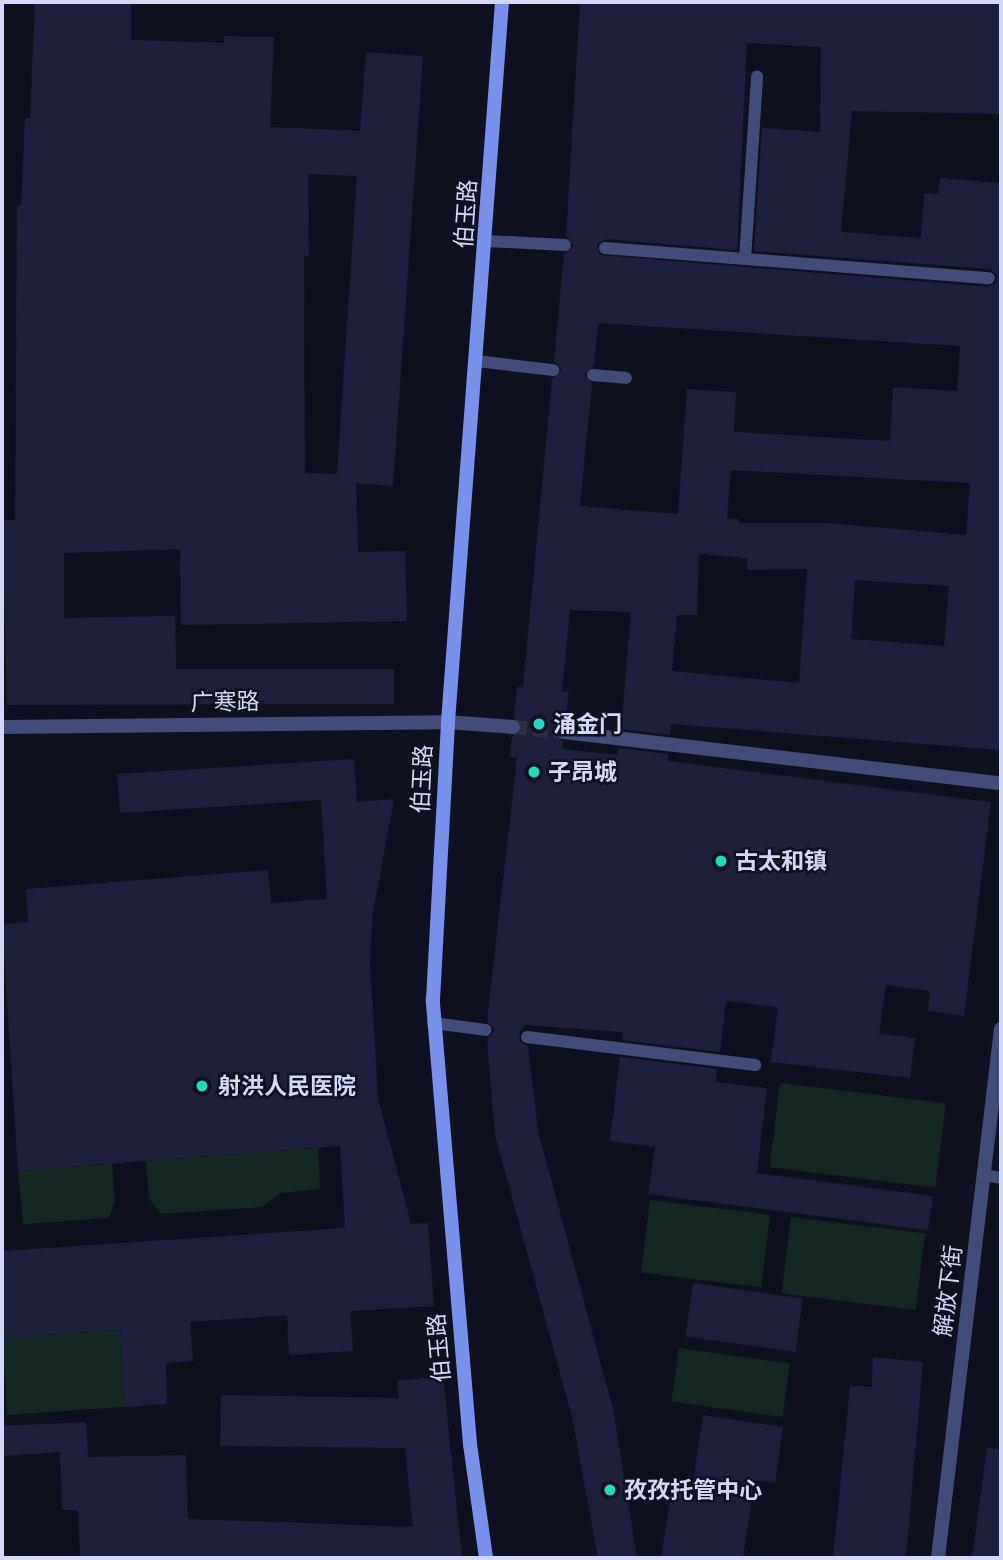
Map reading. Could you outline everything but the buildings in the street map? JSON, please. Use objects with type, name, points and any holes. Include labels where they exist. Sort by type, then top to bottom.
[{"type":"main road","name":"伯玉路","points":[[486,1558],[470,1444],[433,1023],[448,722],[487,241],[502,2]]},
{"type":"street","name":"广寒路","points":[[2,727],[448,722],[513,727]]},
{"type":"street","points":[[564,732],[1001,783]]},
{"type":"street","name":"解放下街","points":[[939,1558],[1001,1029]]},
{"type":"lane","points":[[745,259],[757,76]]},
{"type":"lane","points":[[487,241],[565,246]]},
{"type":"lane","points":[[605,248],[989,278]]},
{"type":"lane","points":[[477,361],[553,370]]},
{"type":"lane","points":[[593,375],[626,379]]},
{"type":"lane","points":[[433,1023],[486,1030]]},
{"type":"lane","points":[[527,1037],[755,1065]]},
{"type":"lane","points":[[985,1175],[1001,1178]]},
{"type":"green space","points":[[780,1083],[946,1103],[935,1188],[770,1167]]},
{"type":"green space","points":[[318,1148],[320,1189],[280,1193],[262,1207],[161,1214],[149,1199],[146,1161]]},
{"type":"green space","points":[[112,1164],[115,1200],[109,1218],[23,1224],[18,1171]]},
{"type":"green space","points":[[650,1200],[770,1215],[761,1287],[641,1272]]},
{"type":"green space","points":[[791,1217],[925,1233],[916,1310],[782,1293]]},
{"type":"green space","points":[[120,1330],[125,1407],[8,1415],[2,1338]]},
{"type":"green space","points":[[679,1348],[790,1364],[782,1417],[671,1401]]},
{"type":"tunnel","points":[[513,727],[564,732]]},
{"type":"place","name":"涌金门","points":[[539,724]]},
{"type":"place","name":"子昂城","points":[[534,772]]},
{"type":"place","name":"古太和镇","points":[[721,861]]},
{"type":"place","name":"射洪人民医院","points":[[202,1086]]},
{"type":"place","name":"孜孜托管中心","points":[[610,1490]]}]
